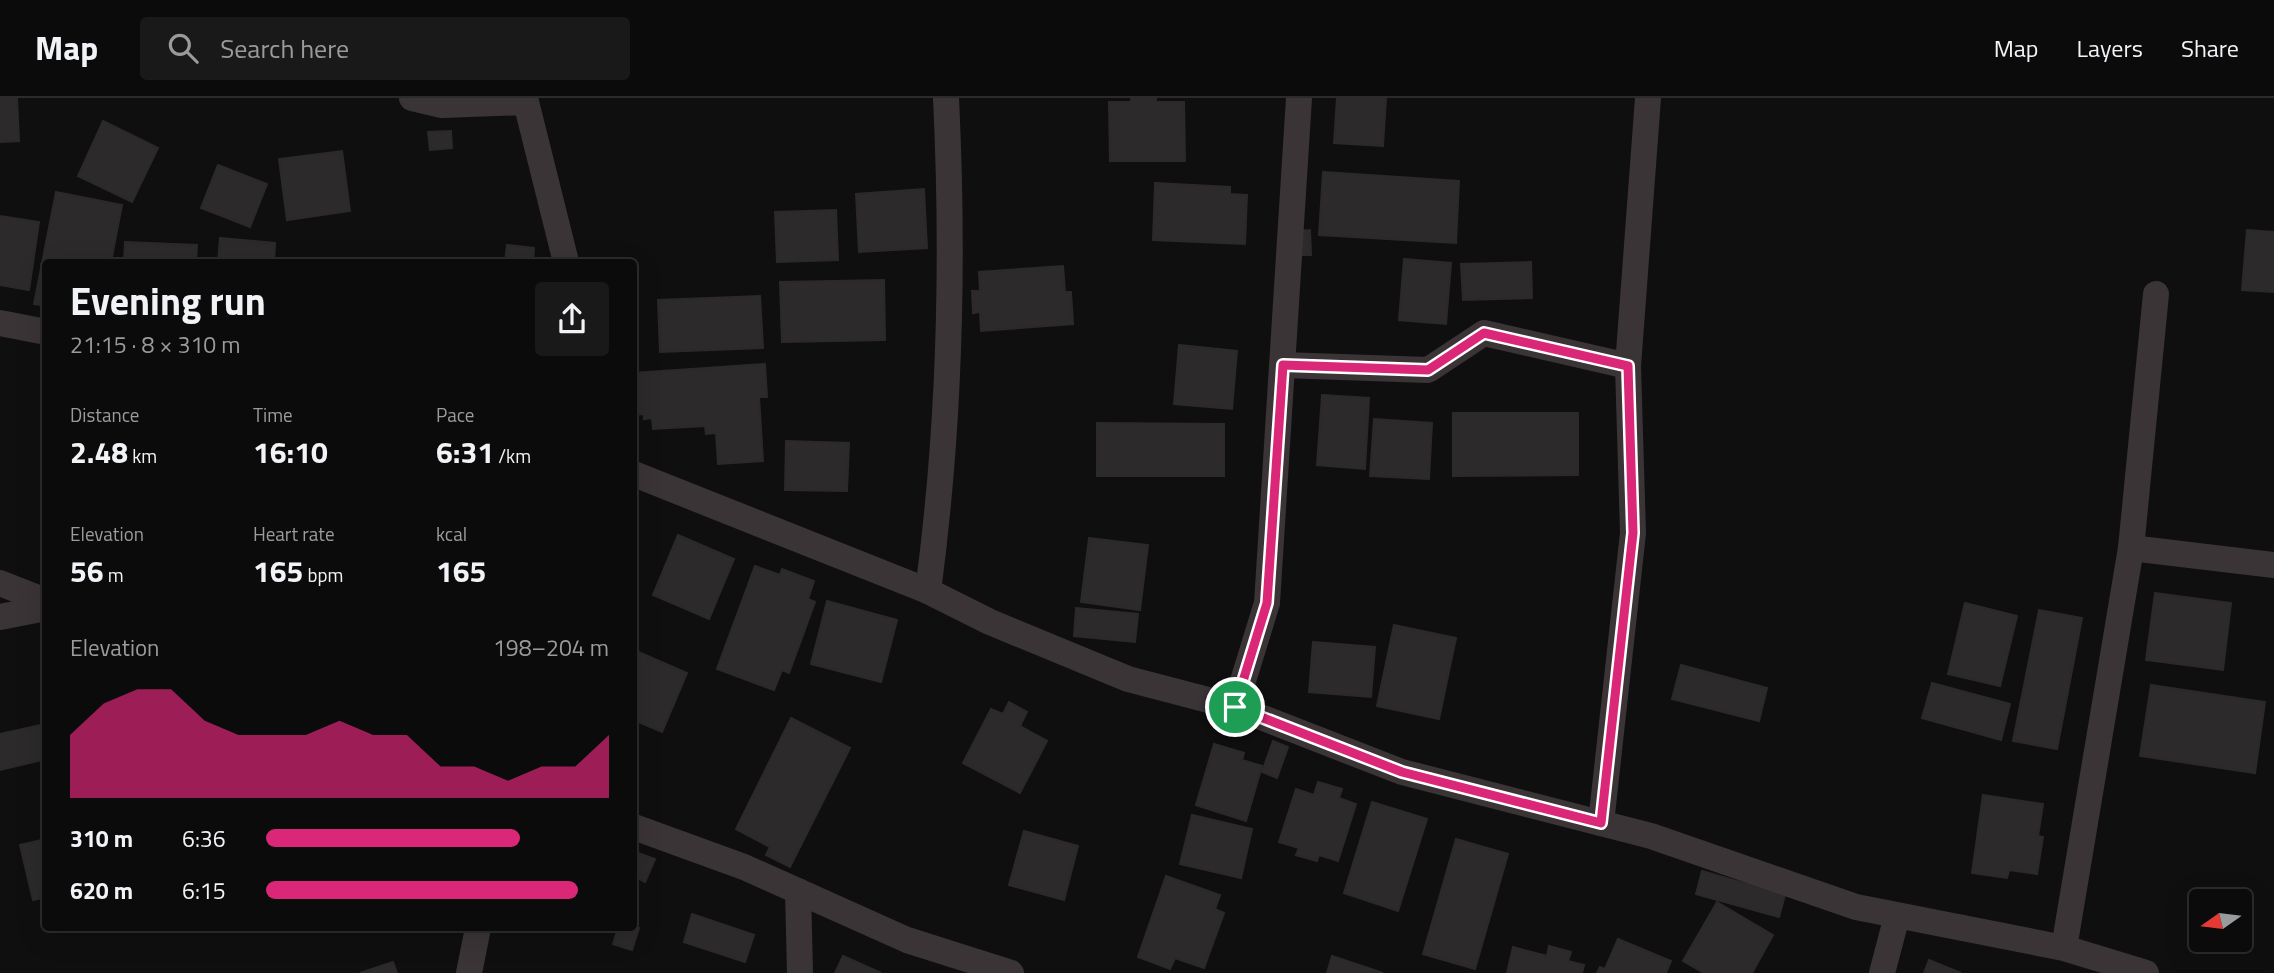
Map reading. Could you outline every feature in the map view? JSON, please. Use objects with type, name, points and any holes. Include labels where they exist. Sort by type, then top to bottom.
[{"type":"street","points":[[412,98],[442,105],[532,99],[565,259]]},
{"type":"street","points":[[928,591],[942,489],[951,332],[950,155],[946,98]]},
{"type":"street","points":[[1235,707],[1267,603],[1299,98]]},
{"type":"street","points":[[1601,823],[1633,533],[1628,366],[1648,98]]},
{"type":"street","points":[[2064,948],[2132,548],[2156,294]]},
{"type":"street","points":[[0,323],[42,331]]},
{"type":"street","points":[[1283,365],[1428,370],[1484,333],[1628,366]]},
{"type":"street","points":[[637,475],[928,591],[990,622],[1128,679],[1235,707],[1402,772],[1651,836],[1856,907],[2064,948],[2146,973]]},
{"type":"street","points":[[2132,548],[2274,565]]},
{"type":"street","points":[[0,583],[42,599]]},
{"type":"street","points":[[0,617],[42,609]]},
{"type":"street","points":[[637,828],[744,867],[907,940],[1011,973]]},
{"type":"street","points":[[798,891],[800,973]]},
{"type":"street","points":[[1882,973],[1897,916]]},
{"type":"street","points":[[469,973],[477,931]]},
{"type":"building","points":[[0,98],[17,98],[19,141],[0,142]]},
{"type":"building","points":[[1131,98],[1156,98],[1156,102],[1184,102],[1185,161],[1110,161],[1109,102],[1131,102]]},
{"type":"building","points":[[1337,98],[1386,98],[1383,146],[1334,143]]},
{"type":"building","points":[[103,121],[158,148],[132,202],[78,176]]},
{"type":"building","points":[[451,131],[452,148],[430,150],[428,132]]},
{"type":"building","points":[[342,151],[350,211],[287,220],[279,159]]},
{"type":"building","points":[[218,165],[267,184],[250,227],[201,208]]},
{"type":"building","points":[[1323,172],[1459,181],[1456,243],[1319,235]]},
{"type":"building","points":[[1155,183],[1230,187],[1230,194],[1247,195],[1245,244],[1153,240]]},
{"type":"building","points":[[924,189],[927,248],[859,252],[856,194]]},
{"type":"building","points":[[56,192],[122,205],[112,259],[43,259]]},
{"type":"building","points":[[836,210],[838,260],[777,262],[775,212]]},
{"type":"building","points":[[0,216],[39,222],[29,290],[0,285]]},
{"type":"building","points":[[1310,230],[1311,255],[1300,255],[1298,231]]},
{"type":"building","points":[[2247,230],[2274,232],[2274,292],[2242,290]]},
{"type":"building","points":[[220,238],[275,243],[274,259],[218,259]]},
{"type":"building","points":[[125,242],[197,245],[196,259],[124,259]]},
{"type":"building","points":[[507,245],[534,248],[533,259],[505,259]]},
{"type":"building","points":[[1404,259],[1451,263],[1446,324],[1399,320]]},
{"type":"building","points":[[1531,262],[1532,298],[1463,300],[1461,264]]},
{"type":"building","points":[[42,263],[42,305],[34,304]]},
{"type":"building","points":[[1063,266],[1065,292],[1071,292],[1073,324],[981,331],[980,312],[973,313],[972,291],[980,291],[979,272]]},
{"type":"building","points":[[884,280],[885,340],[782,342],[780,282]]},
{"type":"building","points":[[760,296],[763,348],[660,352],[658,300]]},
{"type":"building","points":[[1179,345],[1237,351],[1232,409],[1174,404]]},
{"type":"building","points":[[765,364],[767,397],[759,397],[763,461],[718,464],[716,433],[706,434],[705,426],[653,429],[652,418],[644,419],[644,414],[637,415],[637,373]]},
{"type":"building","points":[[1322,395],[1369,398],[1365,469],[1317,465]]},
{"type":"building","points":[[1453,413],[1578,413],[1578,475],[1453,476]]},
{"type":"building","points":[[1374,419],[1432,423],[1429,479],[1370,476]]},
{"type":"building","points":[[1097,423],[1224,424],[1224,476],[1097,476]]},
{"type":"building","points":[[786,441],[849,443],[847,491],[785,490]]},
{"type":"building","points":[[678,535],[734,559],[709,619],[653,595]]},
{"type":"building","points":[[1089,538],[1148,545],[1140,610],[1081,602]]},
{"type":"building","points":[[755,566],[780,575],[782,569],[814,581],[808,599],[815,602],[789,673],[782,670],[774,690],[717,669]]},
{"type":"building","points":[[2155,593],[2231,603],[2223,670],[2146,660]]},
{"type":"building","points":[[827,601],[897,620],[881,682],[811,664]]},
{"type":"building","points":[[1965,603],[2017,616],[2000,686],[1948,674]]},
{"type":"building","points":[[1076,608],[1138,614],[1135,642],[1074,636]]},
{"type":"building","points":[[2039,610],[2082,618],[2057,749],[2013,741]]},
{"type":"building","points":[[1394,625],[1456,638],[1439,719],[1377,706]]},
{"type":"building","points":[[1313,642],[1375,647],[1371,697],[1309,692]]},
{"type":"building","points":[[637,651],[687,673],[662,732],[637,721]]},
{"type":"building","points":[[1681,665],[1767,688],[1759,721],[1672,699]]},
{"type":"building","points":[[1932,683],[2010,704],[2001,740],[1922,718]]},
{"type":"building","points":[[2151,685],[2265,702],[2255,773],[2140,756]]},
{"type":"building","points":[[1009,702],[1027,712],[1020,726],[1047,741],[1020,793],[963,763],[991,709],[1003,714]]},
{"type":"building","points":[[791,718],[850,748],[790,867],[766,855],[770,847],[736,829]]},
{"type":"building","points":[[41,725],[42,760],[0,770],[0,734]]},
{"type":"building","points":[[1273,741],[1288,747],[1277,778],[1262,772]]},
{"type":"building","points":[[1214,744],[1244,753],[1242,760],[1262,766],[1246,821],[1196,805]]},
{"type":"building","points":[[1318,782],[1342,789],[1339,798],[1356,804],[1338,861],[1319,855],[1317,861],[1296,855],[1299,848],[1279,842],[1296,789],[1314,795]]},
{"type":"building","points":[[1983,795],[2043,804],[2038,836],[2043,837],[2037,874],[2009,870],[2007,878],[1972,873]]},
{"type":"building","points":[[1372,802],[1427,819],[1398,911],[1344,893]]},
{"type":"building","points":[[1192,815],[1252,829],[1241,878],[1180,864]]},
{"type":"building","points":[[1024,831],[1078,846],[1064,900],[1009,885]]},
{"type":"building","points":[[1456,839],[1508,854],[1475,969],[1423,954]]},
{"type":"building","points":[[42,840],[42,898],[33,900],[20,845]]},
{"type":"building","points":[[638,853],[655,859],[645,882],[637,878]]},
{"type":"building","points":[[1702,871],[1785,895],[1779,917],[1696,894]]},
{"type":"building","points":[[1166,876],[1220,895],[1215,909],[1224,913],[1204,968],[1175,958],[1170,969],[1138,957]]},
{"type":"building","points":[[1717,902],[1773,935],[1752,973],[1704,973],[1683,961]]},
{"type":"building","points":[[692,914],[754,935],[745,962],[684,942]]},
{"type":"building","points":[[639,928],[632,950],[613,944],[617,931],[637,931]]},
{"type":"building","points":[[1618,939],[1671,961],[1666,973],[1597,973],[1600,967],[1605,969]]},
{"type":"building","points":[[1549,946],[1571,952],[1568,961],[1584,965],[1582,973],[1507,973],[1513,947],[1547,956]]},
{"type":"building","points":[[843,956],[881,973],[835,973]]},
{"type":"building","points":[[1332,956],[1383,973],[1327,973]]},
{"type":"building","points":[[1929,960],[1961,973],[1924,973]]},
{"type":"building","points":[[393,962],[397,973],[360,973]]},
{"type":"route","points":[[1484,333],[1628,366],[1633,533],[1601,823],[1402,772],[1235,707],[1267,603],[1283,365],[1428,370],[1484,333]]}]
